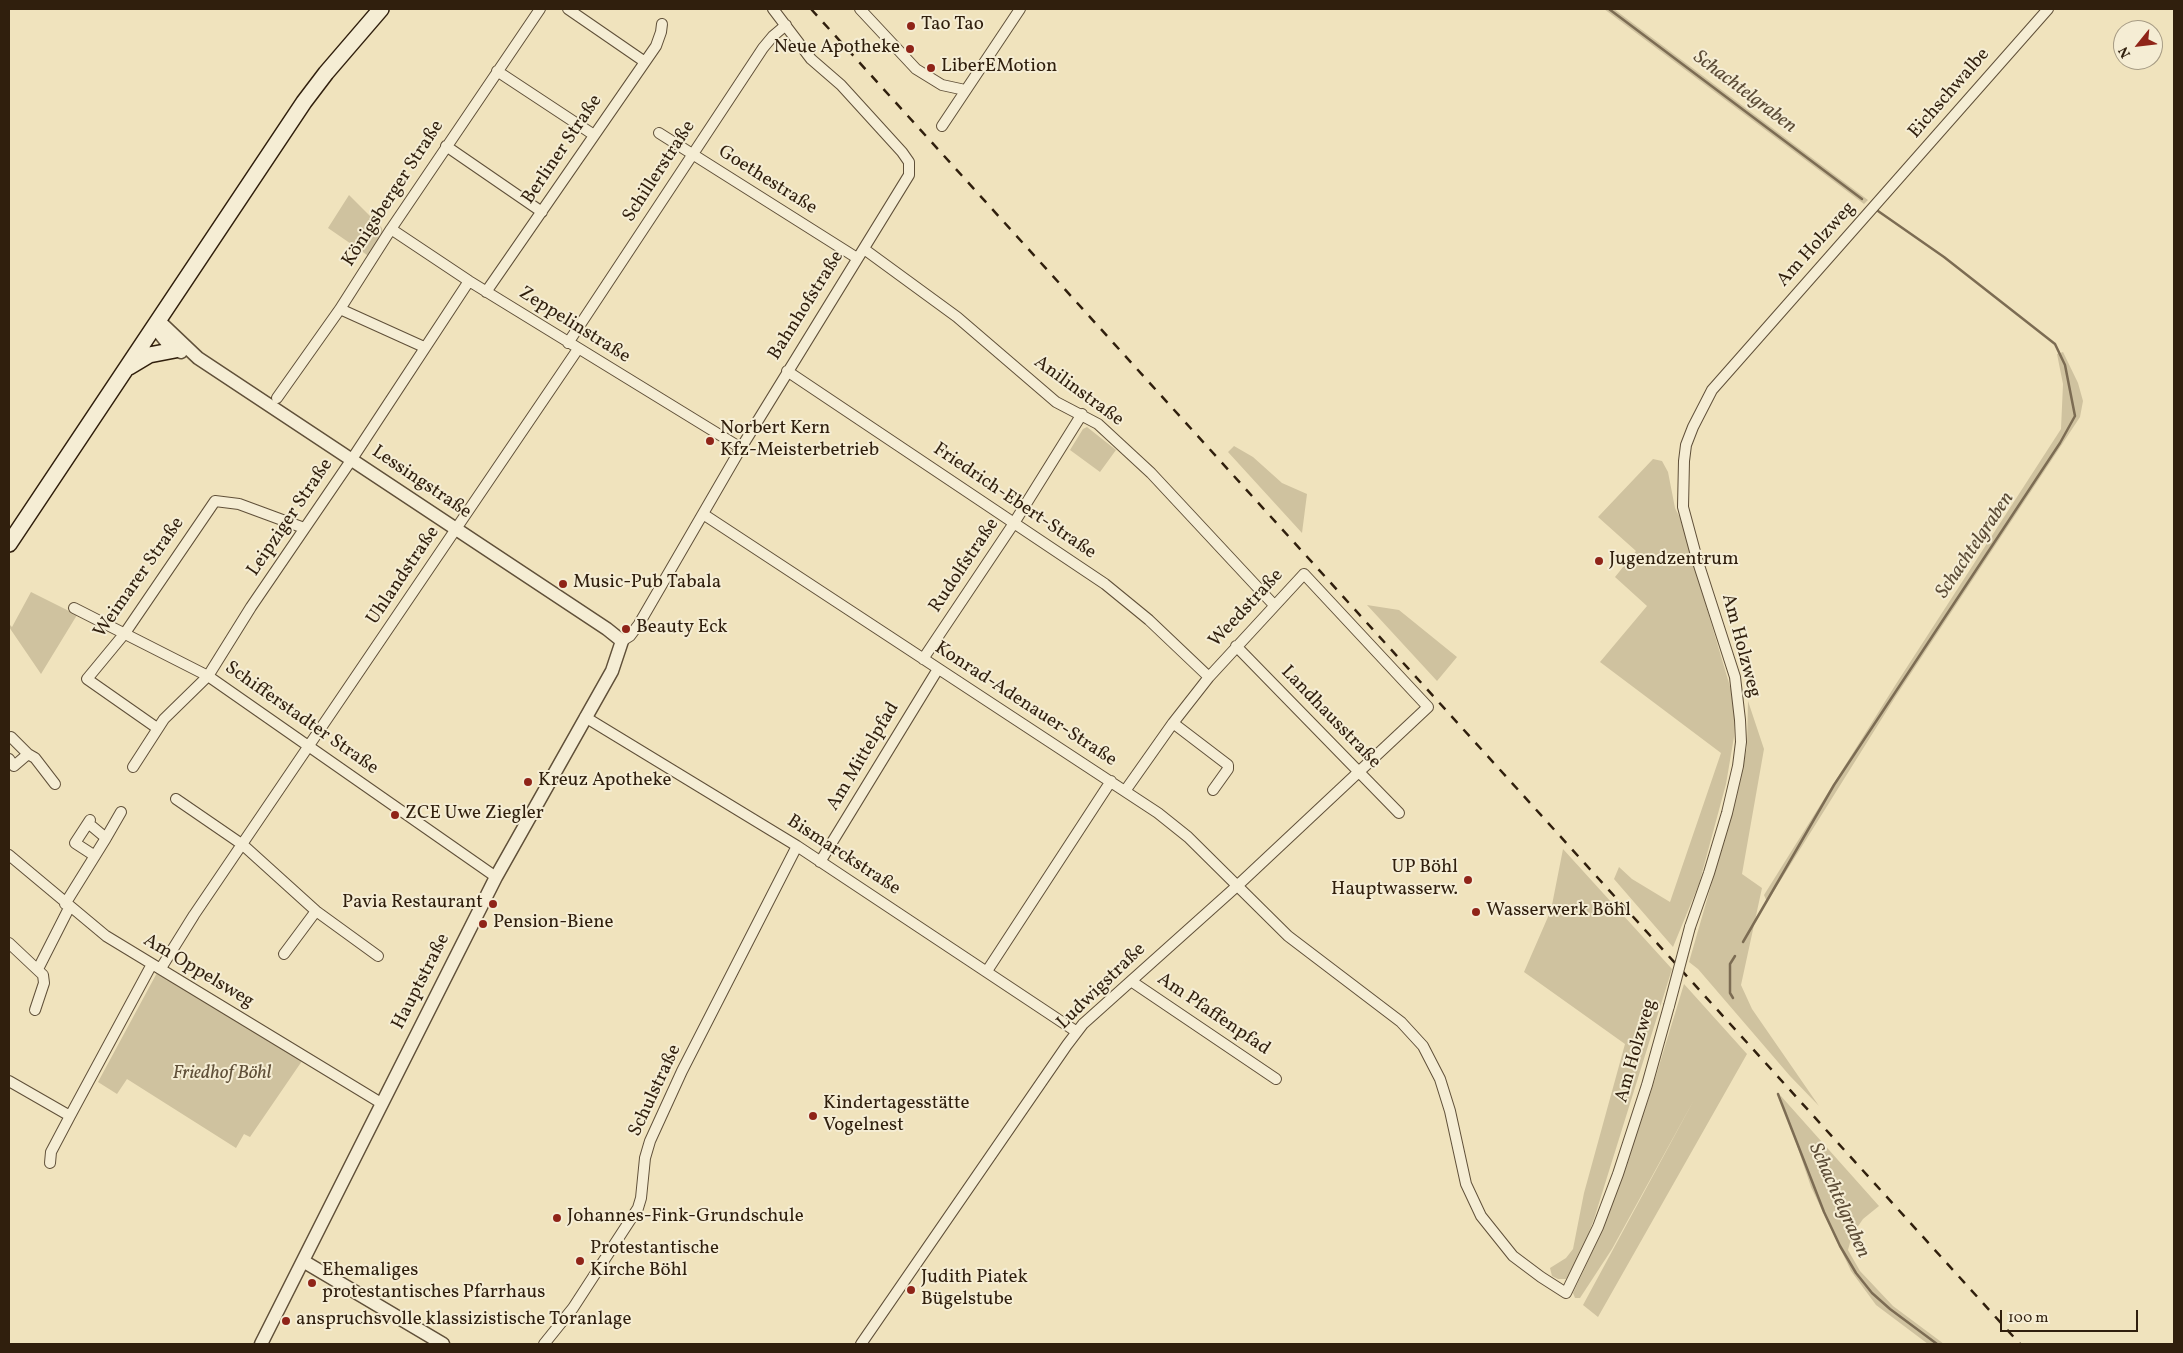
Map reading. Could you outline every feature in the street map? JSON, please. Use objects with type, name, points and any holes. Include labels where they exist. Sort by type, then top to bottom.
[{"type":"main road","points":[[9,544],[304,102],[331,67],[381,9]]},
{"type":"main road","points":[[124,371],[149,355],[175,350]]},
{"type":"street","name":"Königsberger Straße","points":[[277,398],[340,308],[446,146],[540,9]]},
{"type":"street","points":[[568,9],[645,62]]},
{"type":"street","name":"Bahnhofstraße","points":[[622,641],[630,636],[639,624],[787,371],[906,181],[910,168],[908,162],[841,86],[804,52],[773,9]]},
{"type":"street","points":[[860,9],[916,69],[942,85],[965,90]]},
{"type":"street","points":[[942,126],[1020,9]]},
{"type":"street","name":"Eichschwalbe","points":[[1879,202],[2048,9]]},
{"type":"street","name":"Berliner Straße","points":[[486,292],[645,62],[660,38],[662,24]]},
{"type":"street","name":"Schillerstraße","points":[[568,343],[763,48],[786,25]]},
{"type":"street","points":[[497,71],[594,135]]},
{"type":"street","name":"Goethestraße","points":[[659,133],[857,258]]},
{"type":"street","points":[[446,146],[542,212]]},
{"type":"street","name":"Am Holzweg","points":[[1566,1293],[1586,1257],[1614,1183],[1647,1085],[1690,927],[1709,873],[1732,796],[1738,766],[1741,735],[1735,677],[1694,552],[1683,507],[1686,445],[1700,410],[1712,390],[1879,202]]},
{"type":"street","name":"Zeppelinstraße","points":[[391,229],[486,292],[741,448]]},
{"type":"street","name":"Anilinstraße","points":[[864,249],[956,317],[1052,399],[1098,424],[1151,473],[1274,605]]},
{"type":"street","name":"Leipziger Straße","points":[[133,767],[157,728],[208,676],[469,281]]},
{"type":"street","points":[[340,308],[424,347]]},
{"type":"street","name":"Lessingstraße","points":[[156,323],[164,341],[175,350],[198,358]]},
{"type":"street","name":"Lessingstraße","points":[[156,323],[198,358],[457,529],[622,641]]},
{"type":"street","name":"Uhlandstraße","points":[[50,1163],[51,1152],[70,1116],[156,966],[243,845],[578,349]]},
{"type":"street","name":"Friedrich-Ebert-Straße","points":[[787,371],[1110,588],[1149,620],[1209,677]]},
{"type":"street","name":"Rudolfstraße","points":[[923,659],[1014,523],[1082,414]]},
{"type":"street","name":"Weimarer Straße","points":[[157,728],[87,679],[125,633],[216,501],[239,504],[304,528]]},
{"type":"street","name":"Konrad-Adenauer-Straße","points":[[702,514],[1125,791],[1188,837],[1273,923],[1386,1009],[1423,1046],[1446,1095],[1466,1184],[1482,1216],[1513,1256],[1541,1278],[1566,1293]]},
{"type":"street","name":"Weedstraße","points":[[1125,791],[1173,723],[1209,677],[1304,574],[1428,707]]},
{"type":"street","name":"Schifferstadter Straße","points":[[74,608],[208,676],[496,877]]},
{"type":"street","name":"Hauptstraße","points":[[260,1344],[496,877],[612,671],[622,641]]},
{"type":"street","name":"Landhausstraße","points":[[1236,646],[1399,813]]},
{"type":"street","name":"Am Mittelpfad","points":[[820,862],[938,669]]},
{"type":"street","name":"Ludwigstraße","points":[[861,1344],[1077,1032],[1237,886],[1428,707]]},
{"type":"street","name":"Bismarckstraße","points":[[585,718],[797,846],[988,971],[1077,1032]]},
{"type":"street","points":[[1173,723],[1228,765],[1228,769],[1213,790]]},
{"type":"street","points":[[9,736],[34,758],[55,784]]},
{"type":"street","points":[[9,760],[14,766],[28,754]]},
{"type":"street","points":[[988,971],[1111,781]]},
{"type":"street","points":[[176,799],[243,845],[316,911],[378,956]]},
{"type":"street","points":[[38,969],[67,906],[121,812]]},
{"type":"street","points":[[95,856],[76,843],[89,822],[106,838]]},
{"type":"street","name":"Schulstraße","points":[[544,1344],[573,1308],[638,1208],[641,1198],[645,1158],[650,1141],[682,1071],[797,846]]},
{"type":"street","name":"Am Oppelsweg","points":[[9,854],[67,906],[106,936],[381,1103]]},
{"type":"street","points":[[284,954],[316,911]]},
{"type":"street","points":[[9,943],[38,969],[44,982],[35,1010]]},
{"type":"street","name":"Am Pfaffenpfad","points":[[1131,981],[1276,1079]]},
{"type":"street","points":[[9,1081],[70,1116]]},
{"type":"street","points":[[303,1261],[443,1344]]},
{"type":"green space","points":[[1604,9],[1614,9],[1868,200],[1864,204]]},
{"type":"green space","points":[[349,195],[382,228],[383,236],[370,257],[328,228]]},
{"type":"green space","points":[[2063,352],[2078,383],[2083,401],[2080,417],[1896,696],[1767,902],[1764,895],[1896,684],[2061,429],[2063,384],[2057,354]]},
{"type":"green space","points":[[1087,427],[1116,450],[1100,472],[1070,450],[1083,429]]},
{"type":"green space","points":[[1234,446],[1253,457],[1282,483],[1307,494],[1302,533],[1228,452]]},
{"type":"green space","points":[[1653,459],[1662,461],[1668,472],[1675,508],[1680,518],[1734,700],[1734,737],[1726,784],[1699,884],[1673,947],[1614,879],[1619,867],[1632,879],[1670,902],[1721,753],[1600,662],[1647,606],[1615,577],[1636,551],[1598,517]]},
{"type":"green space","points":[[31,592],[77,615],[41,674],[9,627],[9,624],[12,627]]},
{"type":"green space","points":[[1367,605],[1399,610],[1457,657],[1437,681]]},
{"type":"green space","points":[[1748,701],[1764,749],[1742,874],[1762,888],[1741,985],[1752,1009],[1819,1106],[1790,1076],[1698,969],[1689,962],[1736,799],[1747,747]]},
{"type":"green space","points":[[1563,849],[1672,969],[1594,1219],[1574,1271],[1566,1279],[1558,1279],[1552,1276],[1550,1268],[1566,1258],[1573,1249],[1584,1193],[1625,1044],[1524,972],[1551,910]]},
{"type":"green space","name":"Friedhof Böhl","points":[[158,971],[302,1061],[250,1137],[244,1134],[236,1148],[127,1079],[117,1094],[98,1082]]},
{"type":"green space","points":[[1684,984],[1747,1054],[1598,1317],[1583,1305],[1695,1098],[1612,1249],[1580,1298],[1575,1298],[1573,1293],[1603,1229],[1651,1092]]},
{"type":"green space","points":[[1780,1095],[1879,1206],[1863,1219],[1852,1235],[1848,1250],[1860,1271],[1893,1306],[1944,1344],[1928,1344],[1876,1305],[1851,1271],[1811,1187]]},
{"type":"waterway","name":"Schachtelgraben","points":[[1609,9],[1862,199]]},
{"type":"waterway","name":"Schachtelgraben","points":[[1743,942],[1834,785],[2060,443],[2075,416],[2065,365],[2055,344],[1944,257],[1878,211]]},
{"type":"waterway","name":"Schachtelgraben","points":[[1733,998],[1730,993],[1730,964],[1735,956]]},
{"type":"waterway","name":"Schachtelgraben","points":[[1778,1094],[1824,1212],[1840,1246],[1856,1273],[1872,1293],[1890,1309],[1937,1344]]},
{"type":"railway","points":[[811,9],[2020,1344]]},
{"type":"place","name":"Tao Tao","points":[[911,26]]},
{"type":"place","name":"Neue Apotheke","points":[[910,49]]},
{"type":"place","name":"LiberEMotion","points":[[931,68]]},
{"type":"place","name":"Norbert Kern Kfz-Meisterbetrieb","points":[[710,441]]},
{"type":"place","name":"Jugendzentrum","points":[[1599,561]]},
{"type":"place","name":"Music-Pub Tabala","points":[[563,584]]},
{"type":"place","name":"Beauty Eck","points":[[626,629]]},
{"type":"place","name":"Kreuz Apotheke","points":[[528,782]]},
{"type":"place","name":"ZCE Uwe Ziegler","points":[[395,815]]},
{"type":"place","name":"UP Böhl Hauptwasserw.","points":[[1468,880]]},
{"type":"place","name":"Pavia Restaurant","points":[[493,904]]},
{"type":"place","name":"Wasserwerk Böhl","points":[[1476,912]]},
{"type":"place","name":"Pension-Biene","points":[[483,924]]},
{"type":"place","name":"Kindertagesstätte Vogelnest","points":[[813,1116]]},
{"type":"place","name":"Johannes-Fink-Grundschule","points":[[557,1218]]},
{"type":"place","name":"Protestantische Kirche Böhl","points":[[580,1261]]},
{"type":"place","name":"Ehemaliges protestantisches Pfarrhaus","points":[[312,1283]]},
{"type":"place","name":"Judith Piatek Bügelstube","points":[[911,1290]]},
{"type":"place","name":"anspruchsvolle klassizistische Toranlage","points":[[286,1321]]}]
